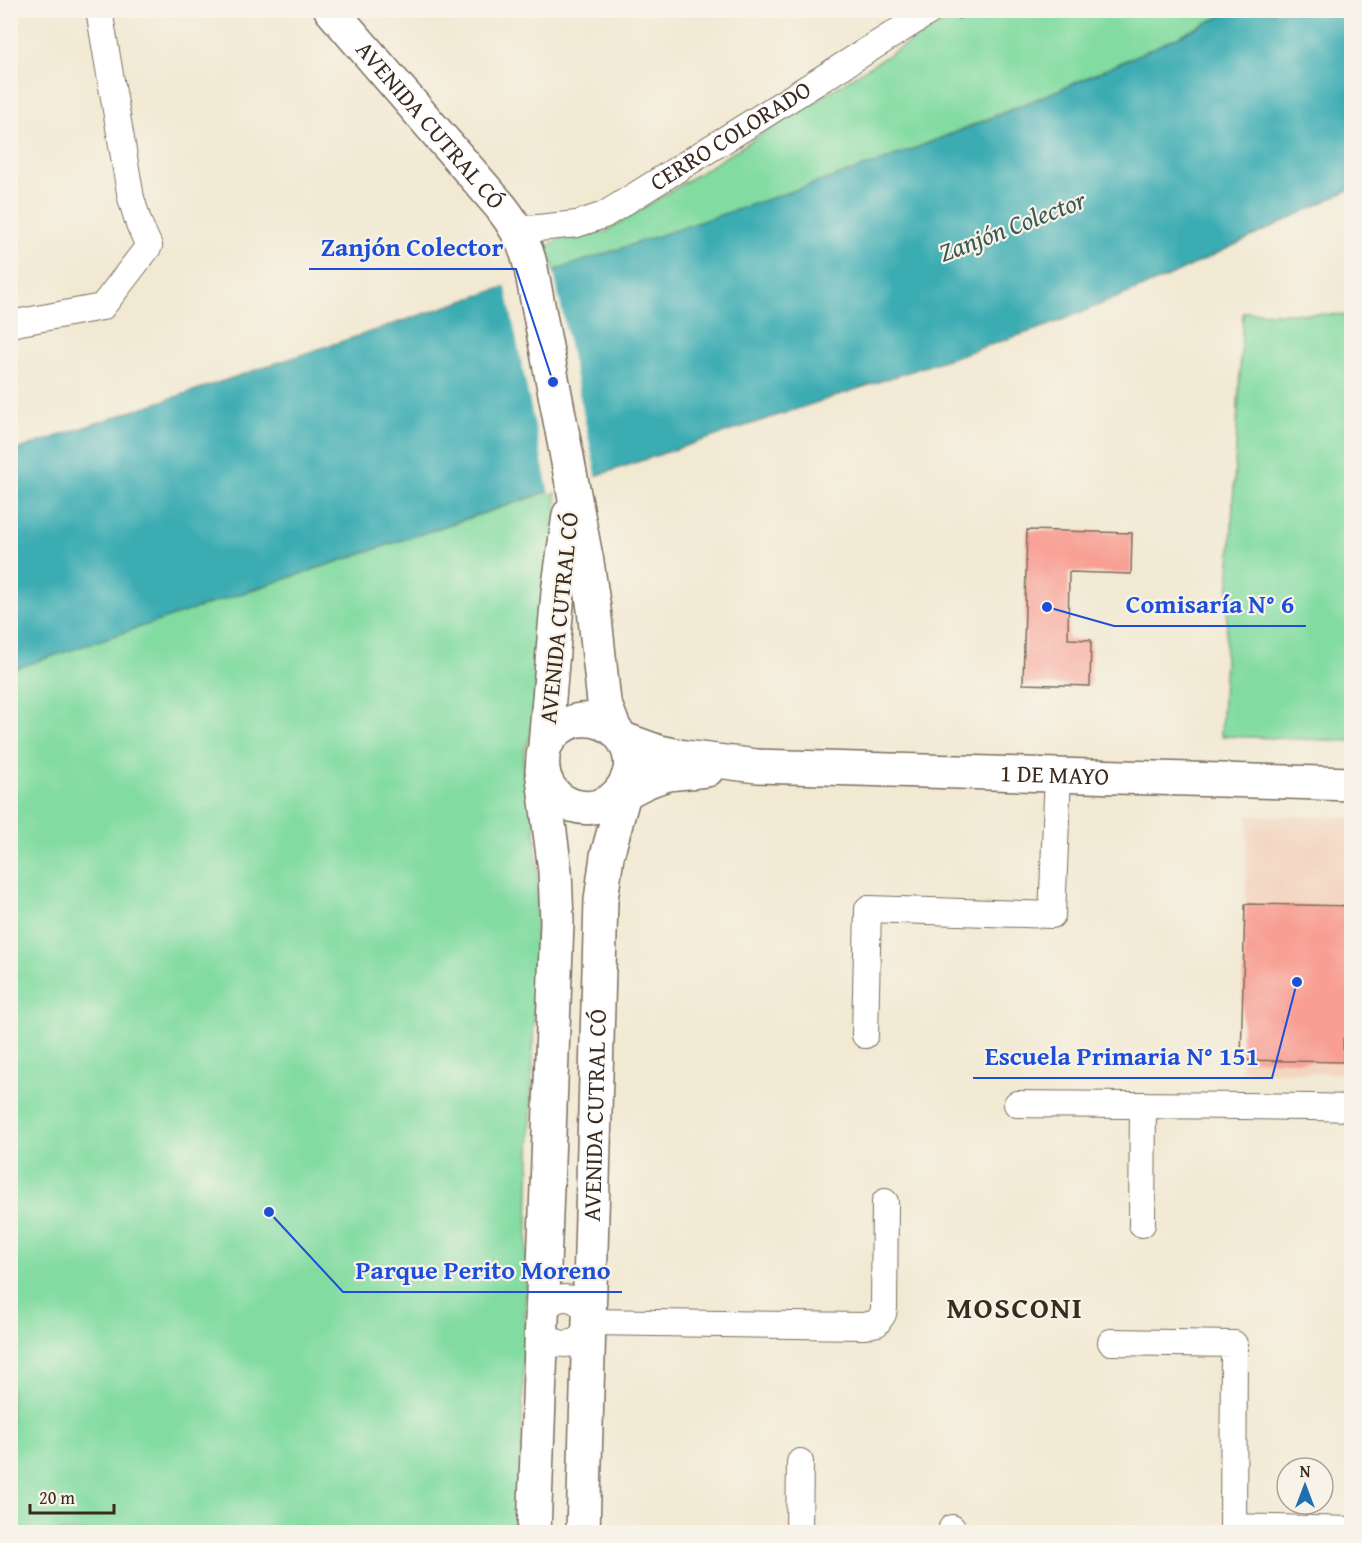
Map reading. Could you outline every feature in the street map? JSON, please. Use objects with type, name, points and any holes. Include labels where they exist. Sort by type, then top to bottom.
[{"type":"main road","name":"AVENIDA CUTRAL CÓ","points":[[331,10],[501,207],[518,230],[524,243],[531,268],[592,592],[604,702],[628,749],[631,761],[621,789],[607,856],[601,900],[583,1533]]},
{"type":"main road","name":"AVENIDA CUTRAL CÓ","points":[[534,1533],[557,922],[555,871],[544,758],[558,592],[573,489]]},
{"type":"main road","name":"AVENIDA CUTRAL CÓ","points":[[544,758],[552,735],[571,722],[582,719],[594,720],[605,723],[619,734]]},
{"type":"main road","name":"1 DE MAYO","points":[[619,734],[659,752],[684,758],[757,766],[1352,784]]},
{"type":"main road","points":[[544,758],[546,782],[553,793],[562,801],[573,806],[586,808],[598,806],[621,789]]},
{"type":"main road","name":"1 DE MAYO","points":[[621,789],[669,774],[757,766]]},
{"type":"street","points":[[10,324],[102,308],[149,246],[131,198],[99,10]]},
{"type":"street","name":"CERRO COLORADO","points":[[518,230],[577,224],[604,215],[932,10]]},
{"type":"street","points":[[865,1035],[868,909],[1052,915],[1058,775]]},
{"type":"street","points":[[1017,1104],[1352,1107]]},
{"type":"street","points":[[1142,1224],[1143,1105]]},
{"type":"street","points":[[542,1320],[543,1312],[554,1300],[570,1298],[578,1301],[584,1307],[589,1322],[864,1326],[877,1323],[884,1308],[885,1202]]},
{"type":"street","points":[[1111,1342],[1234,1344],[1233,1530],[1352,1530]]},
{"type":"street","points":[[799,1533],[800,1462]]},
{"type":"shaded area","points":[[1248,815],[1351,818],[1351,1074],[1241,1071]]},
{"type":"green space","points":[[959,11],[1232,11],[1093,76],[876,163],[554,271],[552,263],[547,265],[546,248],[552,243],[566,238],[605,232]]},
{"type":"green space","points":[[1243,312],[1351,315],[1351,741],[1221,736]]},
{"type":"green space","points":[[548,492],[549,494],[556,493],[556,515],[530,737],[524,752],[523,769],[533,797],[538,877],[519,1532],[11,1532],[10,670]]},
{"type":"water","points":[[1232,11],[1351,11],[1351,189],[1168,277],[1047,326],[11,670],[10,452],[876,163],[1056,91]]},
{"type":"pier","points":[[553,268],[597,479],[549,494],[505,284]]},
{"type":"building","points":[[1027,530],[1132,533],[1131,574],[1069,572],[1068,639],[1091,640],[1090,686],[1023,684]]},
{"type":"building","points":[[1245,904],[1352,906],[1352,1039],[1343,1039],[1343,1062],[1241,1060]]},
{"type":"place","name":"Zanjón Colector","points":[[553,382]]},
{"type":"place","name":"Comisaría N° 6","points":[[1047,607]]},
{"type":"place","name":"Escuela Primaria N° 151","points":[[1297,982]]},
{"type":"place","name":"Parque Perito Moreno","points":[[269,1212]]},
{"type":"district","name":"MOSCONI","points":[[1015,1308]]}]
